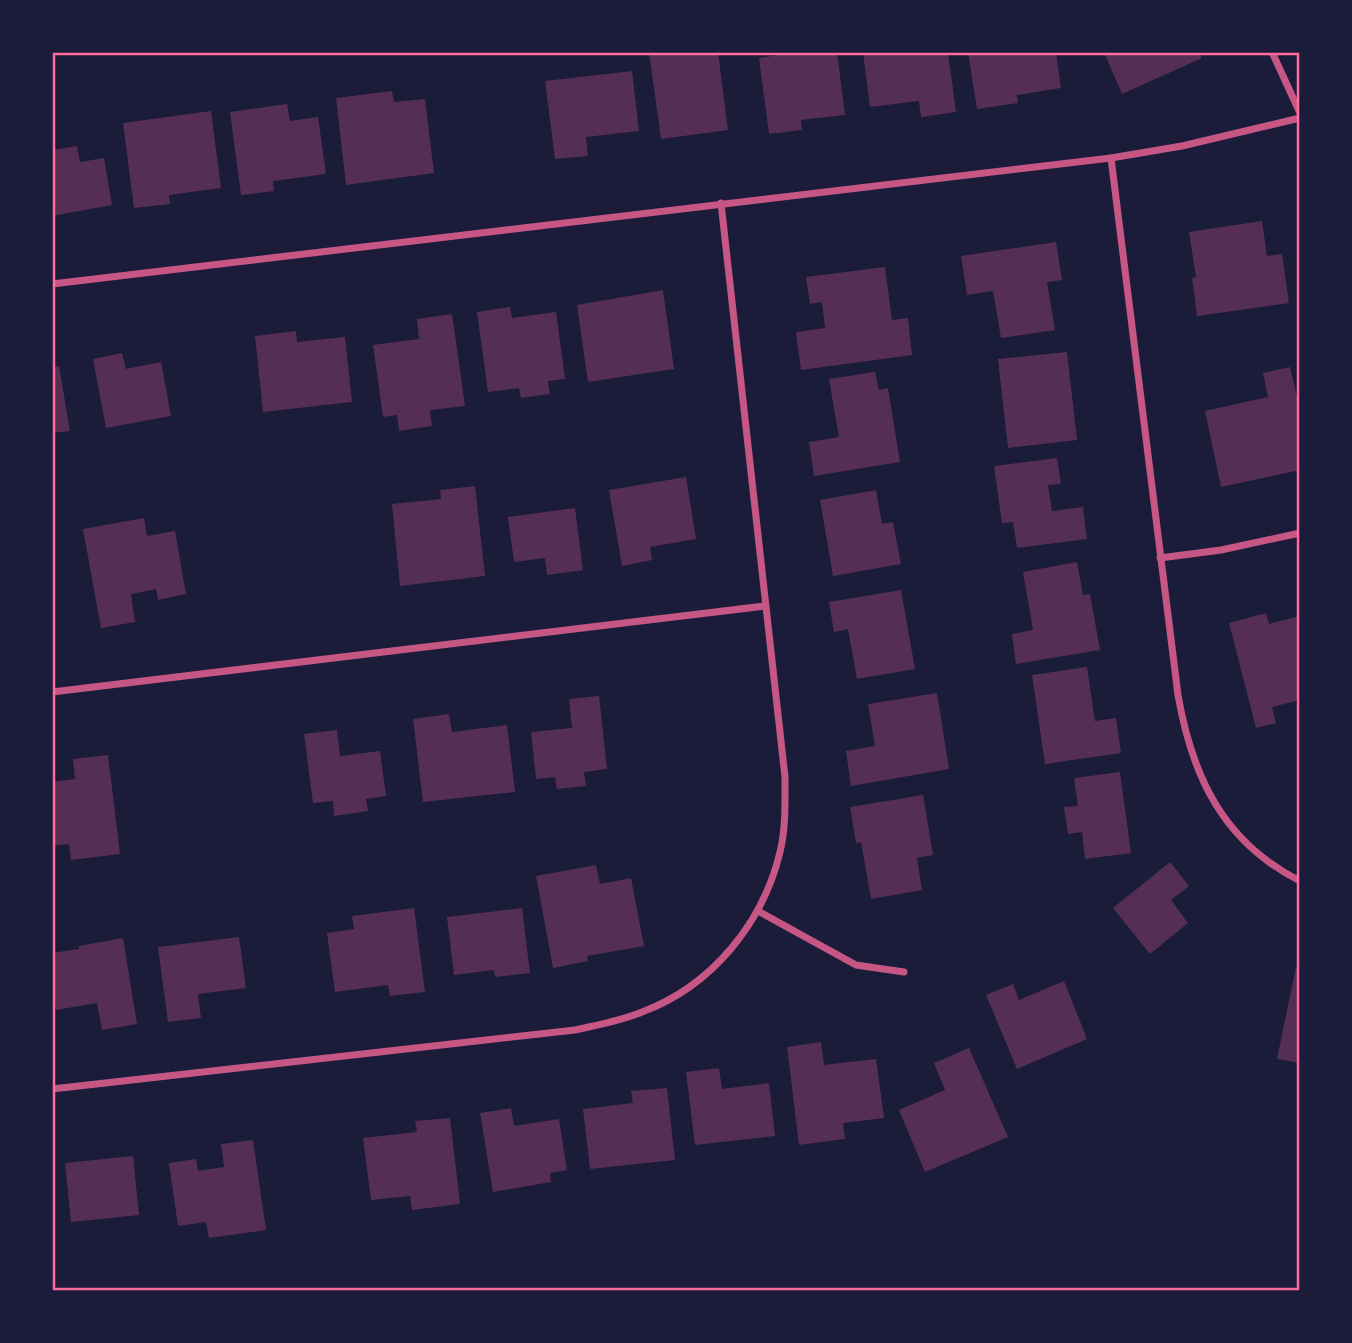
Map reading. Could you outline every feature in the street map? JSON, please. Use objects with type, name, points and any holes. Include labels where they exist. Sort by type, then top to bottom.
[{"type":"street","points":[[52,284],[1111,158],[1192,144],[1300,115],[1272,52]]},
{"type":"street","points":[[1111,158],[1178,695],[1194,763],[1219,810],[1241,837],[1275,867],[1300,881]]},
{"type":"street","points":[[52,1089],[575,1030],[642,1013],[692,985],[728,952],[758,911],[768,890],[781,850],[785,804],[782,748],[721,203]]},
{"type":"street","points":[[1160,558],[1221,550],[1300,533]]},
{"type":"street","points":[[52,692],[765,606]]},
{"type":"street","points":[[758,911],[856,965],[904,972]]},
{"type":"building","points":[[649,52],[718,52],[728,130],[661,139]]},
{"type":"building","points":[[799,52],[837,52],[845,115],[801,120],[802,130],[769,134],[759,58]]},
{"type":"building","points":[[863,52],[948,52],[956,112],[921,117],[919,101],[870,107]]},
{"type":"building","points":[[968,52],[1056,52],[1061,88],[1017,95],[1018,103],[977,109]]},
{"type":"building","points":[[1104,52],[1199,52],[1202,58],[1122,94]]},
{"type":"building","points":[[632,71],[639,131],[586,137],[588,156],[555,159],[545,81]]},
{"type":"building","points":[[392,91],[394,102],[425,99],[434,173],[346,185],[336,98]]},
{"type":"building","points":[[287,104],[290,121],[318,117],[326,174],[273,181],[274,191],[241,195],[230,112]]},
{"type":"building","points":[[211,111],[221,188],[169,195],[170,204],[134,208],[123,123]]},
{"type":"building","points":[[77,146],[80,162],[104,158],[112,205],[52,216],[52,150]]},
{"type":"building","points":[[1262,221],[1267,256],[1282,254],[1289,303],[1197,316],[1192,278],[1196,277],[1189,232]]},
{"type":"building","points":[[1056,242],[1062,280],[1047,282],[1055,330],[1001,338],[993,291],[967,295],[961,256]]},
{"type":"building","points":[[885,267],[892,320],[908,318],[912,355],[801,370],[796,332],[825,328],[822,302],[810,304],[806,277]]},
{"type":"building","points":[[663,290],[674,369],[588,382],[577,305]]},
{"type":"building","points":[[510,307],[512,318],[556,312],[565,379],[548,381],[550,394],[521,398],[519,388],[488,392],[477,312]]},
{"type":"building","points":[[452,314],[465,406],[430,410],[432,426],[399,431],[397,415],[383,417],[373,345],[419,339],[417,319]]},
{"type":"building","points":[[296,331],[297,342],[345,337],[352,402],[263,412],[255,336]]},
{"type":"building","points":[[1067,352],[1077,440],[1008,448],[998,359]]},
{"type":"building","points":[[122,353],[126,369],[161,362],[171,416],[106,428],[93,359]]},
{"type":"building","points":[[59,366],[70,431],[52,433],[52,367]]},
{"type":"building","points":[[1290,367],[1300,409],[1300,470],[1221,487],[1205,411],[1268,397],[1263,373]]},
{"type":"building","points":[[875,372],[879,390],[888,388],[900,462],[814,476],[809,442],[839,437],[829,379]]},
{"type":"building","points":[[1057,458],[1061,484],[1048,485],[1052,511],[1083,507],[1087,539],[1017,548],[1013,522],[1002,523],[994,466]]},
{"type":"building","points":[[686,477],[696,539],[650,547],[652,560],[622,566],[609,490]]},
{"type":"building","points":[[475,486],[485,576],[400,586],[392,504],[441,499],[440,490]]},
{"type":"building","points":[[876,490],[882,524],[893,522],[901,564],[833,576],[820,500]]},
{"type":"building","points":[[575,508],[583,570],[547,575],[545,558],[514,562],[508,517]]},
{"type":"building","points":[[144,518],[147,536],[175,531],[186,594],[158,600],[156,589],[131,594],[135,622],[101,628],[83,529]]},
{"type":"building","points":[[1077,562],[1083,595],[1090,594],[1100,650],[1016,664],[1012,634],[1033,630],[1023,572]]},
{"type":"building","points":[[901,590],[915,669],[857,679],[848,629],[834,632],[829,602]]},
{"type":"building","points":[[1266,613],[1269,624],[1300,616],[1300,700],[1272,707],[1276,723],[1256,728],[1229,623]]},
{"type":"building","points":[[1087,667],[1095,721],[1116,718],[1121,753],[1045,764],[1032,675]]},
{"type":"building","points":[[937,693],[949,769],[851,786],[846,751],[875,746],[868,704]]},
{"type":"building","points":[[599,696],[607,769],[584,772],[586,786],[557,789],[555,777],[536,779],[531,732],[572,728],[569,699]]},
{"type":"building","points":[[449,714],[452,732],[507,725],[515,792],[423,802],[413,719]]},
{"type":"building","points":[[337,730],[340,756],[380,751],[386,796],[366,799],[368,811],[334,816],[333,801],[313,803],[304,734]]},
{"type":"building","points":[[108,755],[120,854],[71,860],[69,844],[52,846],[52,782],[75,779],[73,759]]},
{"type":"building","points":[[1120,772],[1131,853],[1085,859],[1082,832],[1068,834],[1064,807],[1078,806],[1074,778]]},
{"type":"building","points":[[923,795],[933,855],[917,858],[922,890],[871,899],[861,842],[856,843],[850,807]]},
{"type":"building","points":[[1170,862],[1189,886],[1171,900],[1188,923],[1150,954],[1113,908]]},
{"type":"building","points":[[596,865],[600,884],[631,878],[644,946],[587,956],[588,961],[553,968],[536,876]]},
{"type":"building","points":[[414,908],[425,992],[390,996],[388,985],[335,992],[327,933],[354,929],[352,916]]},
{"type":"building","points":[[522,908],[530,973],[495,977],[494,970],[454,975],[447,917]]},
{"type":"building","points":[[239,937],[246,988],[198,994],[201,1018],[168,1022],[158,947]]},
{"type":"building","points":[[123,938],[137,1024],[102,1030],[97,1003],[56,1010],[52,992],[52,953]]},
{"type":"building","points":[[1296,967],[1300,968],[1300,1063],[1277,1059]]},
{"type":"building","points":[[1064,981],[1087,1039],[1017,1069],[986,995],[1013,984],[1019,1000]]},
{"type":"building","points":[[821,1042],[824,1065],[876,1059],[884,1118],[843,1123],[845,1139],[799,1145],[787,1047]]},
{"type":"building","points":[[969,1048],[1008,1137],[925,1172],[899,1110],[945,1090],[934,1063]]},
{"type":"building","points":[[719,1068],[722,1089],[769,1083],[775,1136],[695,1145],[686,1072]]},
{"type":"building","points":[[667,1088],[675,1160],[590,1169],[583,1109],[633,1103],[631,1091]]},
{"type":"building","points":[[511,1108],[514,1126],[559,1119],[567,1170],[550,1173],[551,1182],[493,1192],[480,1113]]},
{"type":"building","points":[[450,1118],[460,1204],[412,1210],[410,1196],[371,1200],[363,1138],[417,1132],[415,1121]]},
{"type":"building","points":[[253,1140],[266,1230],[209,1238],[206,1222],[178,1226],[169,1163],[196,1159],[198,1171],[224,1167],[221,1144]]},
{"type":"building","points":[[133,1156],[139,1215],[71,1222],[65,1163]]}]
